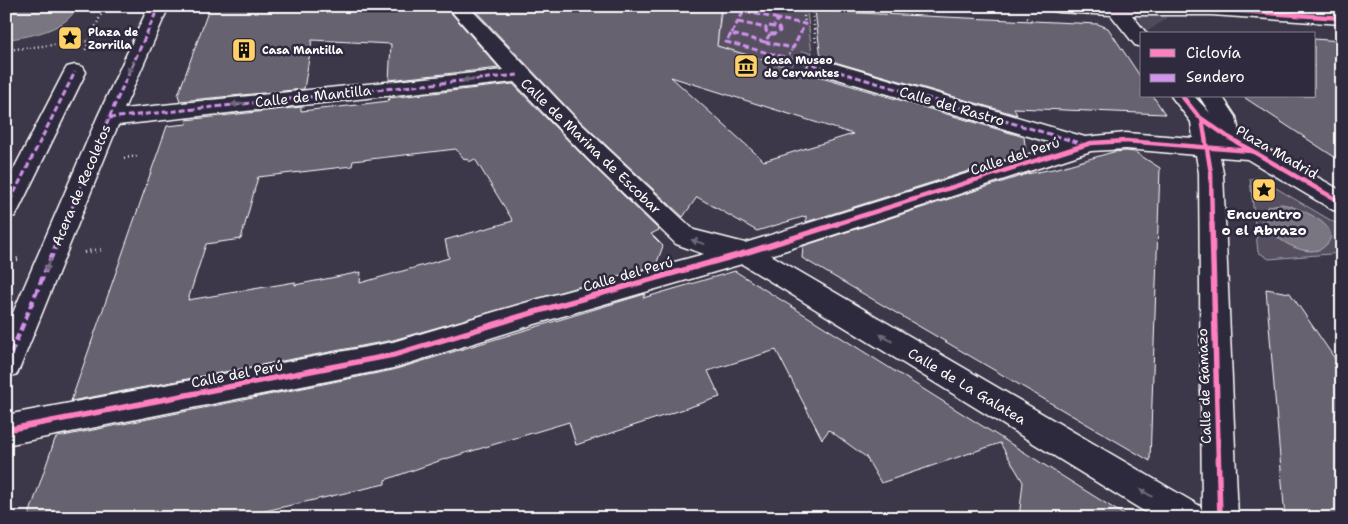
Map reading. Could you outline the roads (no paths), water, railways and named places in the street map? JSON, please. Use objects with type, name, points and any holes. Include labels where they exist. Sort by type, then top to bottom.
[{"type":"street","name":"Acera de Recoletos","points":[[6,364],[158,6]]},
{"type":"street","name":"Calle de Marina de Escobar","points":[[457,6],[518,75],[633,190],[685,237],[694,241],[745,253]]},
{"type":"street","points":[[1058,6],[1182,8],[1342,18]]},
{"type":"street","points":[[1234,6],[1256,12]]},
{"type":"street","points":[[1116,8],[1140,38]]},
{"type":"street","name":"Calle del Rastro","points":[[819,66],[1086,145]]},
{"type":"street","points":[[6,209],[75,72]]},
{"type":"street","name":"Calle de Mantilla","points":[[109,118],[518,75]]},
{"type":"street","points":[[1183,98],[1218,142]]},
{"type":"street","points":[[1211,98],[1224,117],[1218,142]]},
{"type":"street","name":"Calle del Perú","points":[[6,430],[393,355],[535,312],[745,253],[1086,145],[1126,141],[1218,142],[1251,151]]},
{"type":"street","name":"Calle de Gamazo","points":[[1218,142],[1211,173],[1220,518]]},
{"type":"street","name":"Plaza Madrid","points":[[1251,151],[1342,203]]},
{"type":"street","name":"Calle de La Galatea","points":[[745,253],[1188,518]]},
{"type":"tunnel","points":[[1144,6],[1162,32]]},
{"type":"place","name":"Plaza de Zorrilla","points":[[70,38]]},
{"type":"place","name":"Casa Mantilla","points":[[244,50]]},
{"type":"place","name":"Casa Museo de Cervantes","points":[[746,66]]},
{"type":"place","name":"Encuentro o el Abrazo","points":[[1264,190]]}]
